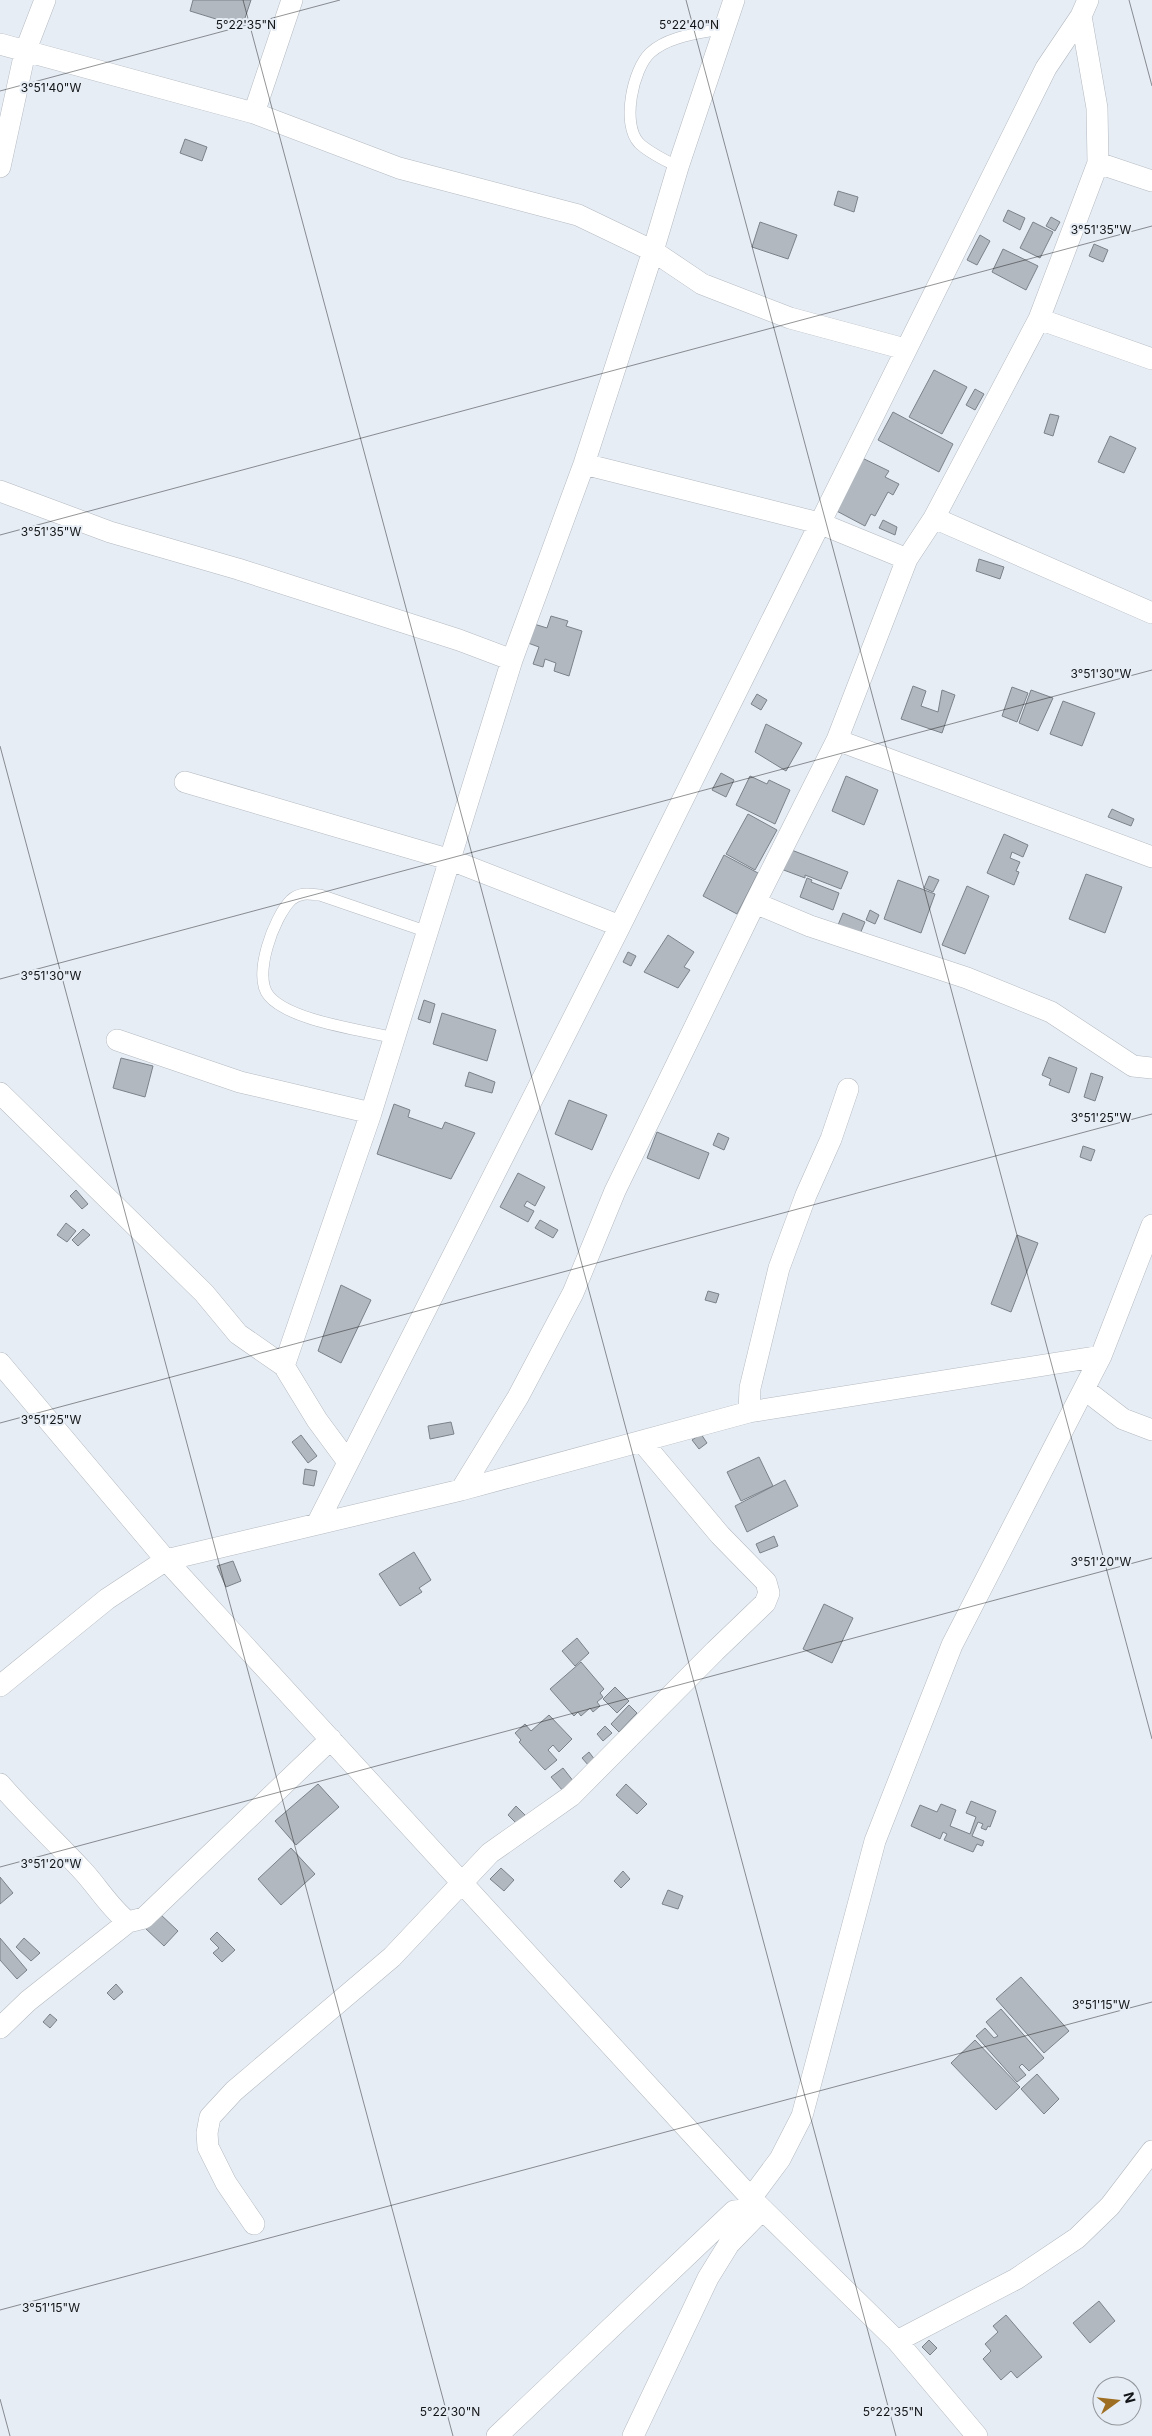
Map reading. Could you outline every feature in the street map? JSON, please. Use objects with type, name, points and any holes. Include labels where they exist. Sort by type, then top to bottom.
[{"type":"street","points":[[0,167],[26,52],[45,0]]},
{"type":"street","points":[[254,113],[292,0]]},
{"type":"street","points":[[284,1366],[371,1114],[512,660],[584,464],[653,251],[678,167],[734,0]]},
{"type":"street","points":[[461,1490],[518,1397],[573,1293],[615,1192],[755,903],[837,740],[907,559],[934,518],[1039,319],[1098,162],[1097,108],[1084,8]]},
{"type":"street","points":[[317,1524],[620,926],[1046,68],[1084,8]]},
{"type":"street","points":[[0,44],[254,113],[399,168],[578,215],[653,251],[702,284],[781,315],[906,349]]},
{"type":"street","points":[[1098,162],[1152,180]]},
{"type":"street","points":[[1039,319],[1152,359]]},
{"type":"street","points":[[584,464],[819,523],[907,559]]},
{"type":"street","points":[[0,491],[110,532],[238,569],[459,640],[512,660]]},
{"type":"street","points":[[934,518],[1152,613]]},
{"type":"street","points":[[837,740],[1152,857]]},
{"type":"street","points":[[185,782],[451,860],[620,926]]},
{"type":"street","points":[[755,903],[810,926],[967,978],[1050,1012],[1133,1066],[1152,1068]]},
{"type":"street","points":[[117,1040],[240,1082],[371,1114]]},
{"type":"street","points":[[749,1412],[750,1388],[779,1268],[806,1195],[831,1139],[848,1089]]},
{"type":"street","points":[[0,1093],[204,1293],[238,1334],[284,1366],[317,1420],[348,1462]]},
{"type":"street","points":[[634,2436],[708,2278],[729,2244],[754,2210],[802,2116],[875,1841],[952,1645],[1101,1356],[1152,1225]]},
{"type":"street","points":[[0,1686],[107,1599],[166,1560],[461,1490],[643,1443],[749,1412],[1101,1356]]},
{"type":"street","points":[[0,1363],[166,1560],[462,1881],[754,2210],[897,2341],[977,2436]]},
{"type":"street","points":[[1084,1389],[1123,1418],[1152,1430]]},
{"type":"street","points":[[254,2224],[226,2183],[208,2147],[206,2133],[210,2117],[234,2091],[392,1957],[462,1881],[496,1848],[571,1796],[765,1603],[769,1593],[766,1582],[720,1536],[643,1443]]},
{"type":"street","points":[[0,2028],[28,2001],[128,1922],[144,1918],[331,1739]]},
{"type":"street","points":[[0,1784],[30,1819],[83,1871],[114,1911],[128,1922]]},
{"type":"street","points":[[897,2341],[1016,2279],[1077,2238],[1110,2206],[1152,2151]]},
{"type":"street","points":[[497,2436],[734,2211],[754,2210]]},
{"type":"lane","points":[[678,167],[637,142],[629,118],[631,97],[638,70],[650,53],[671,40],[726,28]]},
{"type":"lane","points":[[395,1038],[302,1016],[280,1005],[269,996],[263,987],[263,966],[274,926],[291,900],[305,893],[320,896],[428,932]]},
{"type":"building","points":[[193,0],[251,0],[242,27],[190,11]]},
{"type":"building","points":[[185,139],[207,147],[202,161],[180,153]]},
{"type":"building","points":[[838,191],[858,197],[854,212],[834,205]]},
{"type":"building","points":[[1008,210],[1025,218],[1020,230],[1003,221]]},
{"type":"building","points":[[1051,217],[1060,222],[1055,231],[1046,226]]},
{"type":"building","points":[[760,222],[797,235],[788,259],[752,247]]},
{"type":"building","points":[[1033,222],[1053,232],[1040,258],[1020,248]]},
{"type":"building","points":[[980,235],[990,241],[977,265],[967,260]]},
{"type":"building","points":[[1094,244],[1108,250],[1103,262],[1089,256]]},
{"type":"building","points":[[1003,249],[1038,266],[1026,290],[992,272]]},
{"type":"building","points":[[934,370],[967,387],[942,434],[909,417]]},
{"type":"building","points":[[975,389],[984,394],[975,410],[966,405]]},
{"type":"building","points":[[893,412],[953,444],[939,472],[878,440]]},
{"type":"building","points":[[1050,414],[1059,416],[1053,436],[1044,433]]},
{"type":"building","points":[[1110,436],[1136,448],[1124,473],[1098,462]]},
{"type":"building","points":[[858,456],[889,471],[885,477],[899,484],[893,495],[888,492],[875,516],[871,514],[865,526],[831,508]]},
{"type":"building","points":[[883,520],[897,527],[895,535],[879,528]]},
{"type":"building","points":[[979,559],[1004,567],[1000,579],[976,571]]},
{"type":"building","points":[[551,616],[568,621],[566,626],[582,631],[569,676],[554,671],[556,663],[545,659],[543,667],[533,664],[539,647],[528,643],[534,624],[547,628]]},
{"type":"building","points":[[913,686],[926,691],[921,706],[938,712],[942,690],[955,695],[942,733],[901,719]]},
{"type":"building","points":[[1012,687],[1028,693],[1017,722],[1002,716]]},
{"type":"building","points":[[1031,690],[1053,698],[1038,731],[1019,723]]},
{"type":"building","points":[[757,694],[767,700],[761,710],[751,704]]},
{"type":"building","points":[[1063,701],[1095,713],[1082,746],[1050,734]]},
{"type":"building","points":[[766,724],[802,743],[786,771],[755,752]]},
{"type":"building","points":[[721,773],[734,780],[726,797],[712,790]]},
{"type":"building","points":[[750,776],[767,784],[769,780],[790,790],[775,824],[736,805]]},
{"type":"building","points":[[846,776],[878,790],[864,825],[832,811]]},
{"type":"building","points":[[1112,809],[1134,819],[1131,826],[1108,817]]},
{"type":"building","points":[[748,814],[777,830],[755,870],[726,854]]},
{"type":"building","points":[[1004,834],[1028,845],[1023,857],[1012,852],[1010,858],[1020,862],[1016,871],[1019,872],[1014,885],[987,873]]},
{"type":"building","points":[[789,849],[848,872],[841,889],[805,875],[805,878],[781,869]]},
{"type":"building","points":[[724,855],[758,873],[737,914],[703,896]]},
{"type":"building","points":[[1086,874],[1122,887],[1105,933],[1069,919]]},
{"type":"building","points":[[929,876],[939,880],[933,892],[924,888]]},
{"type":"building","points":[[807,878],[812,880],[811,882],[839,893],[833,910],[800,897]]},
{"type":"building","points":[[898,880],[935,894],[921,933],[884,919]]},
{"type":"building","points":[[967,886],[989,896],[965,954],[942,945]]},
{"type":"building","points":[[870,910],[879,915],[875,924],[866,920]]},
{"type":"building","points":[[843,913],[865,922],[860,934],[838,925]]},
{"type":"building","points":[[668,935],[694,952],[684,967],[690,970],[678,988],[644,972]]},
{"type":"building","points":[[628,952],[636,956],[631,966],[623,962]]},
{"type":"building","points":[[424,1000],[435,1004],[430,1023],[418,1019]]},
{"type":"building","points":[[442,1013],[496,1030],[487,1061],[433,1044]]},
{"type":"building","points":[[1049,1057],[1077,1068],[1069,1093],[1049,1085],[1051,1079],[1042,1075]]},
{"type":"building","points":[[121,1058],[153,1066],[145,1097],[113,1088]]},
{"type":"building","points":[[469,1072],[495,1082],[492,1093],[465,1086]]},
{"type":"building","points":[[1091,1073],[1103,1077],[1095,1101],[1084,1097]]},
{"type":"building","points":[[569,1100],[607,1115],[592,1150],[555,1134]]},
{"type":"building","points":[[394,1104],[410,1110],[408,1117],[442,1129],[445,1122],[475,1133],[451,1179],[377,1154]]},
{"type":"building","points":[[657,1132],[709,1153],[699,1179],[647,1158]]},
{"type":"building","points":[[718,1133],[729,1138],[724,1150],[713,1145]]},
{"type":"building","points":[[1083,1146],[1095,1150],[1091,1161],[1080,1157]]},
{"type":"building","points":[[518,1173],[545,1187],[535,1206],[527,1201],[524,1206],[534,1211],[528,1222],[500,1207]]},
{"type":"building","points":[[76,1190],[88,1204],[82,1209],[70,1196]]},
{"type":"building","points":[[540,1220],[558,1230],[553,1238],[535,1228]]},
{"type":"building","points":[[66,1223],[76,1231],[67,1242],[57,1235]]},
{"type":"building","points":[[83,1229],[90,1235],[78,1246],[72,1240]]},
{"type":"building","points":[[1017,1235],[1038,1243],[1011,1312],[991,1304]]},
{"type":"building","points":[[341,1285],[371,1300],[341,1363],[318,1351]]},
{"type":"building","points":[[708,1291],[719,1294],[716,1303],[705,1300]]},
{"type":"building","points":[[451,1422],[454,1434],[430,1439],[428,1426]]},
{"type":"building","points":[[701,1434],[707,1443],[699,1449],[692,1440]]},
{"type":"building","points":[[301,1435],[317,1456],[308,1463],[292,1442]]},
{"type":"building","points":[[759,1457],[773,1486],[741,1501],[727,1472]]},
{"type":"building","points":[[305,1469],[317,1471],[314,1486],[303,1484]]},
{"type":"building","points":[[785,1480],[798,1506],[747,1532],[735,1506]]},
{"type":"building","points":[[774,1536],[778,1546],[760,1553],[756,1544]]},
{"type":"building","points":[[414,1552],[431,1580],[419,1588],[422,1592],[400,1606],[379,1574]]},
{"type":"building","points":[[233,1561],[241,1581],[226,1587],[217,1566]]},
{"type":"building","points":[[824,1604],[853,1618],[832,1663],[803,1649]]},
{"type":"building","points":[[577,1638],[589,1653],[575,1666],[562,1651]]},
{"type":"building","points":[[581,1662],[604,1689],[600,1693],[603,1697],[597,1702],[600,1706],[593,1712],[590,1708],[581,1716],[578,1712],[574,1716],[550,1689]]},
{"type":"building","points":[[615,1687],[629,1701],[617,1713],[603,1699]]},
{"type":"building","points":[[629,1705],[637,1713],[619,1732],[611,1724]]},
{"type":"building","points":[[549,1715],[572,1739],[559,1752],[553,1745],[548,1750],[557,1760],[545,1770],[519,1742],[521,1740],[515,1733],[525,1724],[531,1731]]},
{"type":"building","points":[[605,1726],[612,1733],[603,1741],[597,1734]]},
{"type":"building","points":[[589,1752],[595,1760],[589,1766],[582,1758]]},
{"type":"building","points":[[563,1768],[574,1782],[563,1791],[551,1777]]},
{"type":"building","points":[[318,1784],[339,1807],[296,1845],[275,1821]]},
{"type":"building","points":[[626,1784],[647,1804],[637,1814],[616,1795]]},
{"type":"building","points":[[971,1801],[996,1811],[990,1827],[988,1826],[986,1830],[981,1828],[983,1824],[978,1822],[972,1836],[984,1841],[982,1846],[977,1844],[973,1852],[944,1840],[947,1834],[943,1832],[940,1839],[911,1826],[920,1805],[937,1812],[941,1804],[956,1810],[950,1826],[970,1834],[976,1817],[966,1813]]},
{"type":"building","points":[[516,1806],[525,1815],[517,1824],[508,1815]]},
{"type":"building","points":[[291,1848],[315,1874],[281,1905],[258,1879]]},
{"type":"building","points":[[501,1868],[514,1880],[504,1891],[490,1879]]},
{"type":"building","points":[[623,1871],[630,1879],[621,1888],[614,1881]]},
{"type":"building","points":[[0,1877],[13,1893],[0,1904]]},
{"type":"building","points":[[668,1890],[683,1896],[678,1909],[662,1904]]},
{"type":"building","points":[[159,1913],[178,1931],[164,1946],[145,1928]]},
{"type":"building","points":[[217,1932],[235,1950],[222,1962],[213,1953],[219,1948],[210,1939]]},
{"type":"building","points":[[0,1938],[27,1970],[17,1979],[0,1960]]},
{"type":"building","points":[[24,1938],[40,1953],[31,1961],[16,1947]]},
{"type":"building","points":[[1021,1977],[1069,2031],[1044,2053],[996,1999]]},
{"type":"building","points":[[116,1984],[123,1992],[114,2000],[107,1993]]},
{"type":"building","points":[[1001,2009],[1044,2058],[1029,2071],[1022,2064],[1019,2067],[1026,2075],[1017,2082],[976,2036],[985,2028],[994,2038],[998,2036],[986,2022]]},
{"type":"building","points":[[50,2014],[57,2020],[50,2028],[43,2022]]},
{"type":"building","points":[[975,2040],[1020,2087],[996,2110],[951,2063]]},
{"type":"building","points":[[1037,2074],[1059,2099],[1044,2114],[1021,2089]]},
{"type":"building","points":[[1099,2301],[1115,2321],[1090,2343],[1073,2323]]},
{"type":"building","points":[[1006,2315],[1042,2357],[1017,2378],[1011,2371],[1001,2380],[983,2359],[991,2351],[985,2344],[998,2332],[993,2326]]},
{"type":"building","points":[[929,2340],[937,2348],[930,2355],[922,2347]]}]
